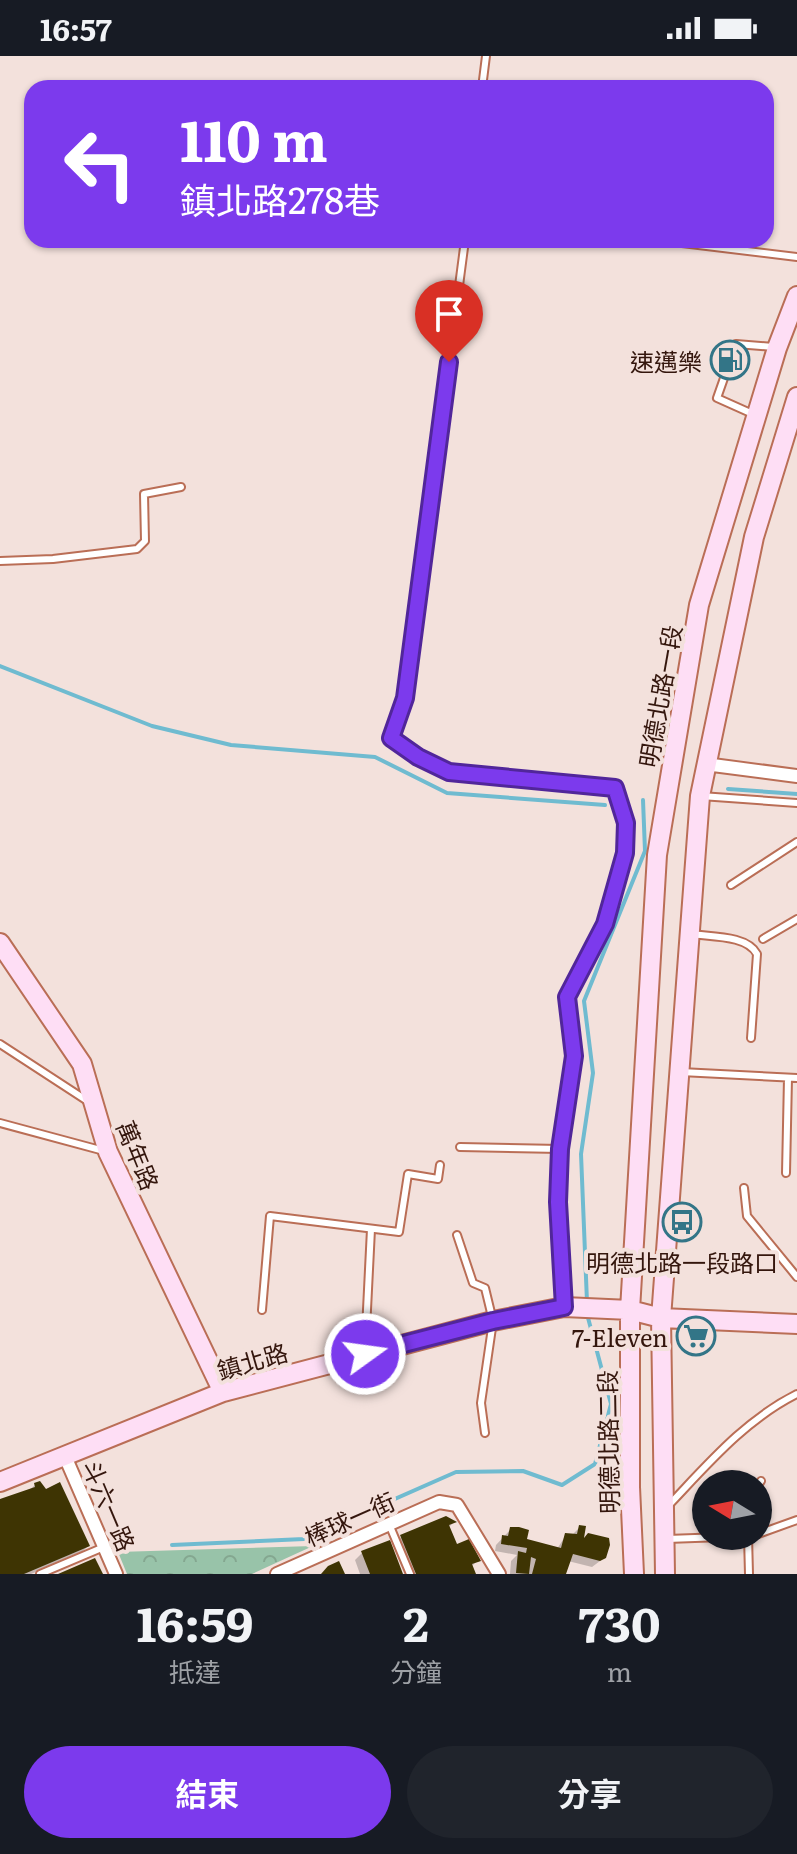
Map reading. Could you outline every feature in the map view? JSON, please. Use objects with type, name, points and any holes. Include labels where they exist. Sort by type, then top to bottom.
[{"type":"street","name":"明德北路一段","points":[[630,1310],[657,855],[699,605],[777,348],[797,296]]},
{"type":"street","points":[[665,1574],[661,1318],[687,934],[700,796],[754,537],[797,397]]},
{"type":"street","points":[[705,764],[797,776]]},
{"type":"street","name":"萬年路","points":[[0,943],[82,1064],[108,1152],[223,1392]]},
{"type":"street","name":"鎮北路","points":[[0,1482],[223,1392],[493,1321],[570,1308],[630,1310]]},
{"type":"street","points":[[630,1310],[661,1318],[797,1324]]},
{"type":"street","name":"明德北路二段","points":[[630,1310],[630,1487],[634,1574]]},
{"type":"street","name":"斗六一路","points":[[64,1454],[116,1574]]},
{"type":"street","name":"棒球一街","points":[[277,1574],[304,1569],[389,1524],[439,1502],[457,1505],[499,1574]]},
{"type":"lane","points":[[483,80],[486,56]]},
{"type":"lane","points":[[464,248],[405,698],[391,738],[418,757],[449,772],[615,788],[626,823],[625,853],[605,924],[567,997],[574,1056],[560,1149],[558,1202],[570,1308]]},
{"type":"lane","points":[[723,248],[797,257]]},
{"type":"lane","points":[[758,416],[717,398],[736,344],[777,348]]},
{"type":"lane","points":[[0,561],[53,559],[137,549],[145,541],[144,494],[181,487]]},
{"type":"lane","points":[[700,796],[797,803]]},
{"type":"lane","points":[[731,885],[797,842]]},
{"type":"lane","points":[[763,939],[797,919]]},
{"type":"lane","points":[[687,934],[745,942],[754,948],[757,954],[751,1038]]},
{"type":"lane","points":[[0,1044],[95,1106]]},
{"type":"lane","points":[[680,1072],[797,1078]]},
{"type":"lane","points":[[786,1173],[788,1078]]},
{"type":"lane","points":[[0,1123],[108,1152]]},
{"type":"lane","points":[[460,1147],[560,1149]]},
{"type":"lane","points":[[262,1310],[270,1216],[399,1232],[408,1174],[438,1179],[440,1165]]},
{"type":"lane","points":[[744,1188],[747,1216],[797,1277]]},
{"type":"lane","points":[[365,1354],[371,1229]]},
{"type":"lane","points":[[457,1235],[473,1283],[485,1288],[493,1321],[481,1403],[485,1433]]},
{"type":"lane","points":[[663,1511],[726,1444],[768,1408],[797,1394]]},
{"type":"lane","points":[[772,1529],[797,1520]]},
{"type":"lane","points":[[389,1524],[410,1574]]},
{"type":"lane","points":[[664,1540],[692,1539]]},
{"type":"lane","points":[[40,1574],[104,1547]]},
{"type":"lane","points":[[749,1550],[749,1574]]},
{"type":"green space","points":[[313,1546],[252,1574],[127,1574],[118,1552]]},
{"type":"building","points":[[40,1481],[46,1489],[60,1482],[90,1546],[24,1574],[0,1574],[0,1499],[35,1487],[34,1483]]},
{"type":"building","points":[[446,1516],[457,1522],[449,1525],[457,1544],[469,1539],[481,1561],[472,1564],[476,1574],[416,1574],[400,1535]]},
{"type":"building","points":[[579,1525],[586,1526],[584,1538],[588,1533],[609,1538],[610,1545],[606,1558],[600,1561],[573,1554],[566,1574],[532,1574],[536,1559],[531,1557],[529,1574],[516,1573],[518,1551],[526,1553],[527,1548],[501,1544],[502,1535],[508,1536],[510,1527],[519,1527],[529,1530],[527,1539],[561,1548],[565,1533],[577,1534]]},
{"type":"building","points":[[390,1540],[403,1574],[370,1574],[361,1551]]},
{"type":"building","points":[[95,1558],[103,1574],[58,1574]]},
{"type":"building","points":[[339,1561],[345,1574],[321,1574],[328,1566]]},
{"type":"waterway","points":[[0,666],[152,726],[231,745],[375,757],[447,793],[605,805]]},
{"type":"waterway","points":[[728,789],[797,794]]},
{"type":"waterway","points":[[587,1302],[581,1154],[593,1073],[584,1001],[645,851],[643,800]]},
{"type":"waterway","points":[[172,1545],[304,1539],[456,1472],[523,1471],[562,1485],[595,1464],[611,1404],[587,1314]]},
{"type":"place","name":"速邁樂","points":[[730,360]]},
{"type":"place","name":"明德北路一段路口","points":[[682,1222]]},
{"type":"place","name":"7-Eleven","points":[[696,1336]]},
{"type":"route","points":[[365,1354],[493,1321],[564,1307],[558,1202],[560,1149],[574,1056],[567,997],[605,924],[625,853],[626,823],[615,788],[449,772],[418,757],[391,738],[405,698],[449,362]]}]
